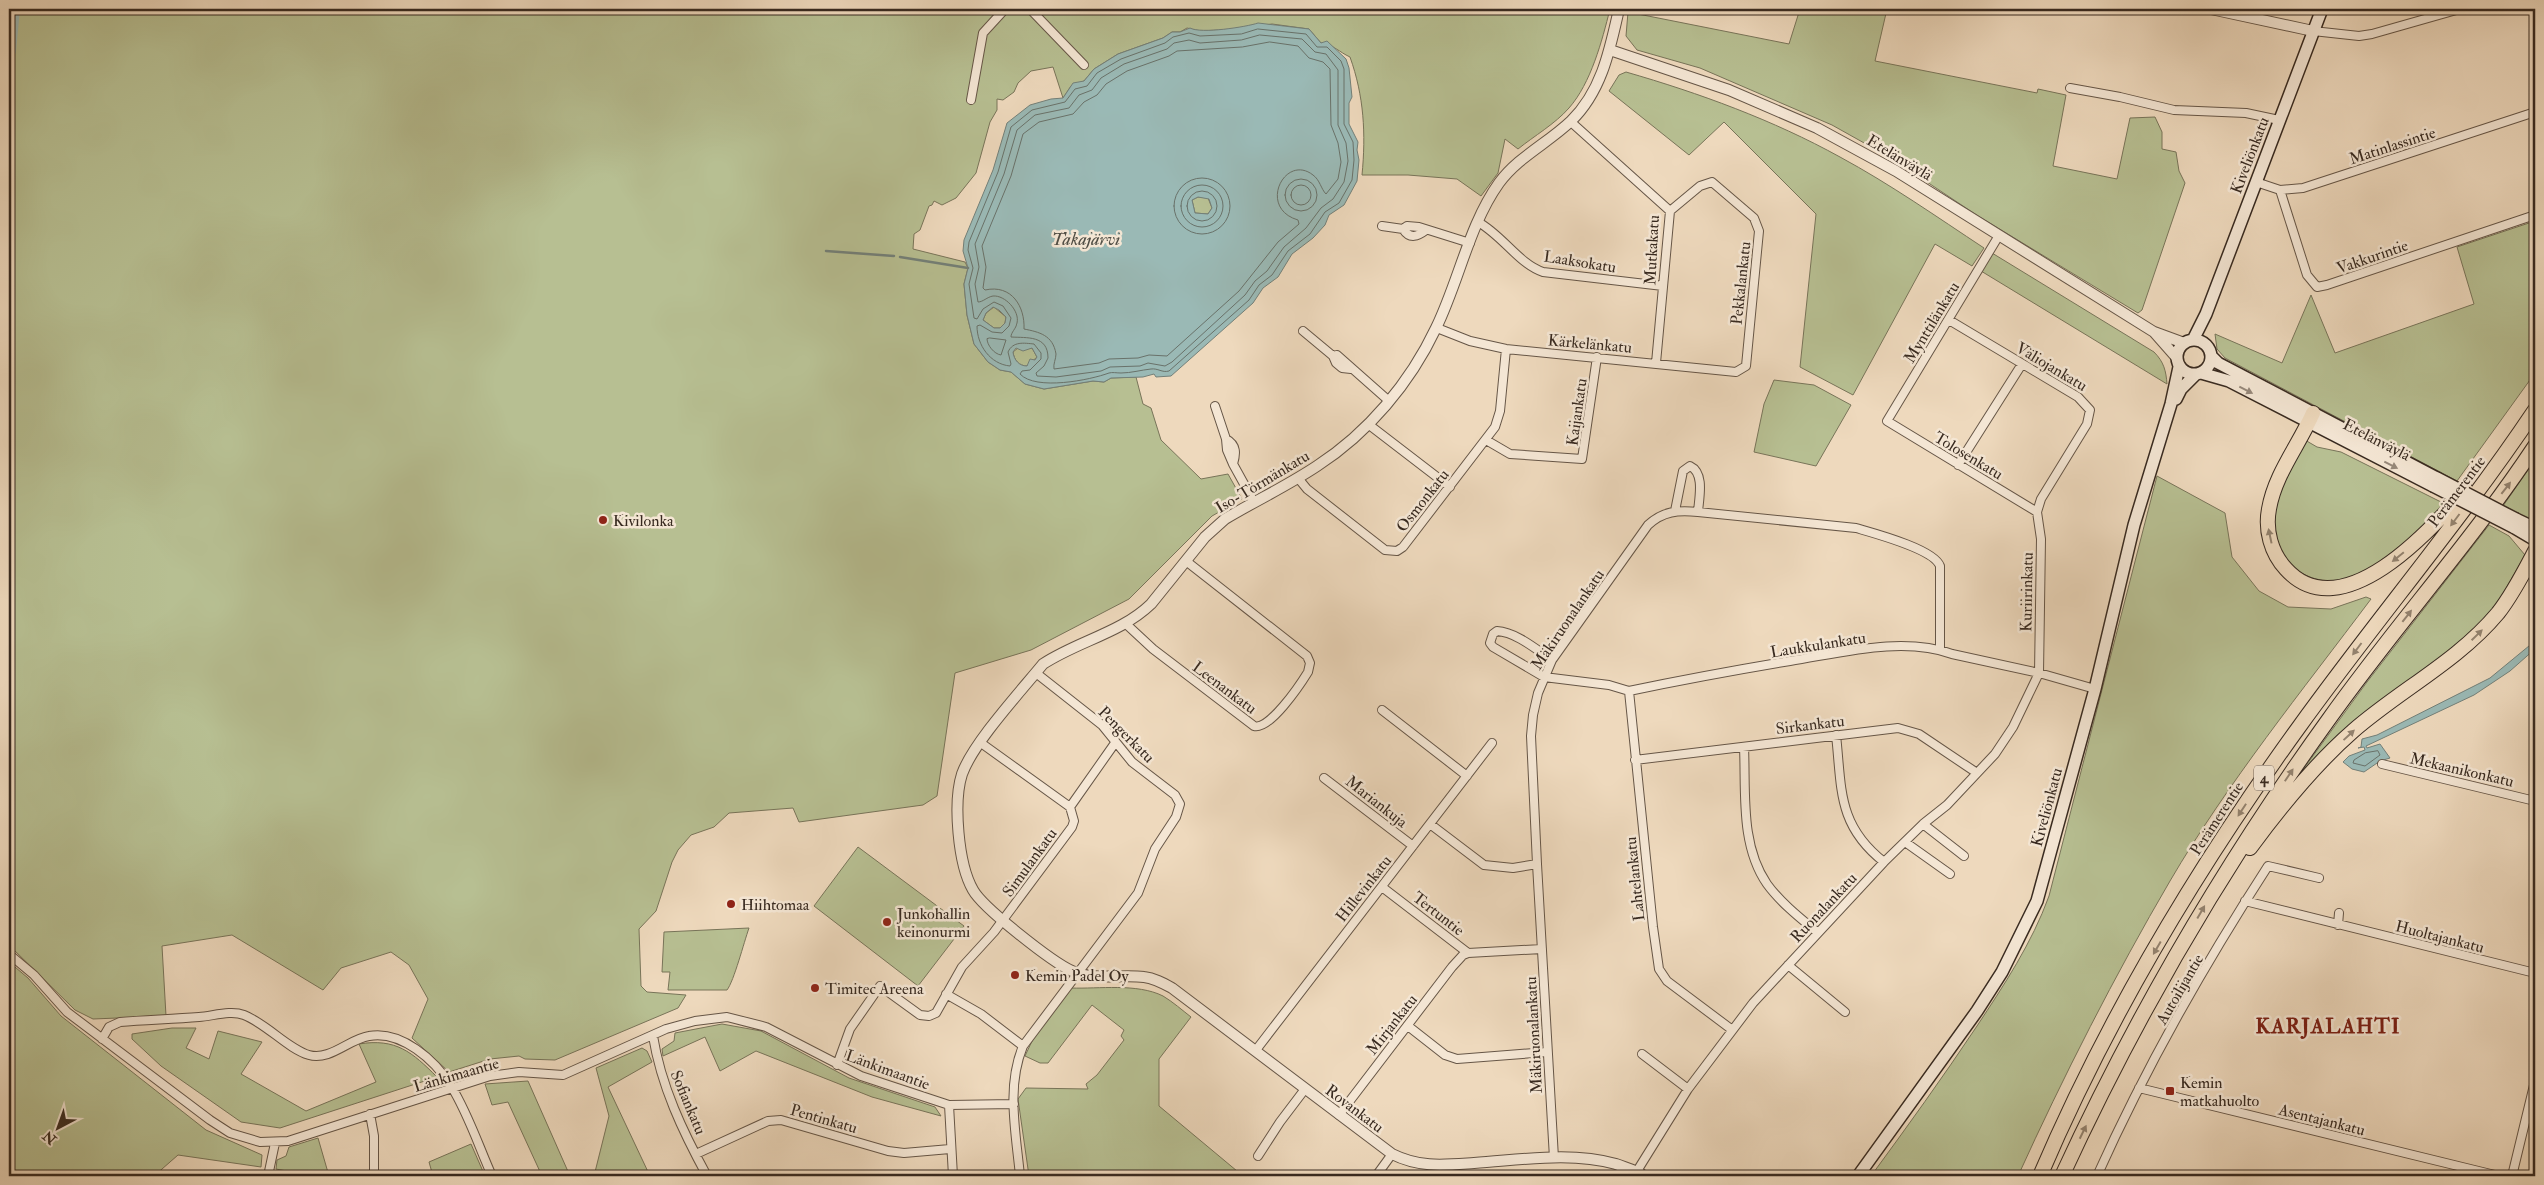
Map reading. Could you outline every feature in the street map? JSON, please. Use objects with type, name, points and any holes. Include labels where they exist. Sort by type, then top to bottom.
[{"type":"highway","points":[[2311,418],[2274,491],[2268,510],[2268,532],[2275,554],[2287,570],[2310,584],[2335,587],[2363,580],[2389,564],[2421,537],[2449,510],[2498,454],[2535,404]]},
{"type":"highway","name":"Perämerentie","points":[[2040,1176],[2098,1056],[2188,892],[2298,729],[2503,458],[2535,410]]},
{"type":"highway","name":"4","points":[[2062,1176],[2145,1010],[2224,874],[2330,717],[2535,446]]},
{"type":"highway","points":[[2224,874],[2235,869],[2300,786],[2352,732],[2463,648],[2486,626],[2514,590],[2535,551]]},
{"type":"main road","name":"Kiveliönkatu","points":[[2189,341],[2206,314],[2322,9]]},
{"type":"main road","name":"Kiveliönkatu","points":[[2206,314],[2209,351]]},
{"type":"main road","points":[[2189,341],[2209,351],[2209,366],[2198,374],[2186,373],[2178,362],[2180,347],[2189,341]]},
{"type":"main road","name":"Etelänväylä","points":[[2209,351],[2218,363],[2311,418]]},
{"type":"main road","name":"Kiveliönkatu","points":[[1858,1176],[1977,1011],[2002,972],[2037,901],[2095,689],[2134,525],[2172,404],[2178,362]]},
{"type":"main road","name":"Kiveliönkatu","points":[[2172,404],[2181,389],[2198,374]]},
{"type":"main road","name":"Etelänväylä","points":[[2198,374],[2229,381],[2311,418],[2514,523],[2535,540]]},
{"type":"main road","name":"Etelänväylä","points":[[2514,523],[2535,528]]},
{"type":"street","points":[[971,100],[983,32],[1004,9]]},
{"type":"street","points":[[1030,9],[1084,64]]},
{"type":"street","name":"Iso-Törmänkatu","points":[[1077,973],[1062,965],[1003,921],[978,898],[968,880],[959,822],[958,790],[962,774],[981,743],[1036,673],[1058,655],[1124,624],[1151,604],[1212,530],[1225,519],[1298,478],[1343,447],[1389,401],[1422,355],[1437,328],[1478,222],[1491,197],[1508,173],[1570,122],[1590,98],[1610,50],[1618,9]]},
{"type":"street","points":[[2211,9],[2313,31],[2352,35],[2372,34],[2460,9]]},
{"type":"street","name":"Etelänväylä","points":[[1610,50],[1728,90],[1817,128],[1896,171],[1998,237],[2154,332],[2189,341]]},
{"type":"street","points":[[2070,88],[2120,97],[2169,109],[2246,113],[2279,120]]},
{"type":"street","name":"Matinlassintie","points":[[2256,182],[2280,190],[2303,188],[2535,112]]},
{"type":"street","name":"Mutkakatu","points":[[1570,122],[1670,211],[1656,362]]},
{"type":"street","name":"Pekkalankatu","points":[[1670,211],[1702,184],[1712,182],[1758,224],[1758,247],[1746,366],[1743,370]]},
{"type":"street","name":"Vakkurintie","points":[[2280,190],[2306,275],[2317,287],[2328,285],[2535,215]]},
{"type":"street","name":"Laaksokatu","points":[[1478,222],[1498,235],[1539,271],[1663,286]]},
{"type":"street","points":[[1382,226],[1404,230],[1412,226],[1470,243]]},
{"type":"street","name":"Mynttilänkatu","points":[[1887,421],[1998,237]]},
{"type":"street","name":"Väliojankatu","points":[[1949,320],[2078,397],[2086,404],[2090,413],[2087,424],[2041,499],[2037,512]]},
{"type":"street","name":"Kärkelänkatu","points":[[1437,328],[1470,341],[1506,349],[1656,362],[1736,372],[1743,370]]},
{"type":"street","points":[[1303,331],[1333,356],[1337,355],[1342,358],[1351,369],[1389,401]]},
{"type":"street","name":"Etelänväylä","points":[[2154,332],[2178,362]]},
{"type":"street","name":"Osmonkatu","points":[[1298,478],[1307,489],[1390,552],[1403,547],[1495,427],[1500,411],[1506,349]]},
{"type":"street","name":"Kaijankatu","points":[[1486,440],[1510,454],[1582,459],[1597,358]]},
{"type":"street","points":[[1958,464],[2022,364]]},
{"type":"street","points":[[1214,406],[1226,439],[1234,446],[1236,454],[1233,464],[1254,502]]},
{"type":"street","name":"Tolosenkatu","points":[[1887,421],[2037,512]]},
{"type":"street","points":[[1368,424],[1450,487]]},
{"type":"street","points":[[1675,511],[1683,471],[1690,466],[1697,470],[1699,477],[1698,512]]},
{"type":"street","name":"Mäkiruonalankatu","points":[[1554,1158],[1537,864],[1531,736],[1533,715],[1544,677],[1552,660],[1648,525],[1656,518],[1675,511],[1856,528],[1877,534],[1932,557],[1939,562],[1942,575],[1940,649]]},
{"type":"street","name":"Kuriirinkatu","points":[[2037,512],[2041,539],[2039,673]]},
{"type":"street","name":"Leenankatu","points":[[1124,624],[1254,726],[1262,726],[1271,720],[1308,672],[1310,663],[1307,656],[1186,561]]},
{"type":"street","points":[[1544,677],[1493,647],[1490,643],[1491,637],[1497,631],[1506,633],[1534,647],[1552,660]]},
{"type":"street","name":"Laukkulankatu","points":[[1544,677],[1609,685],[1628,691],[1724,672],[1886,647],[1940,649],[1952,654],[2039,673],[2095,689]]},
{"type":"street","name":"Pengerkatu","points":[[1036,673],[1102,725],[1132,762],[1174,794],[1179,801],[1180,807],[1174,821],[1155,849],[1142,888],[1077,973]]},
{"type":"street","name":"Ruonalankatu","points":[[1641,1174],[1688,1089],[1731,1029],[1817,932],[1884,862],[1947,805],[1995,754],[2014,727],[2039,673]]},
{"type":"street","name":"Lahtelankatu","points":[[1628,691],[1653,927],[1661,974],[1672,986],[1731,1029]]},
{"type":"street","points":[[1382,710],[1467,776]]},
{"type":"street","name":"Sirkankatu","points":[[1635,760],[1888,728],[1905,729],[1919,734],[1977,773]]},
{"type":"street","points":[[1836,735],[1846,816],[1864,844],[1884,862]]},
{"type":"street","points":[[981,743],[1070,807],[1115,742]]},
{"type":"street","name":"Hillevinkatu","points":[[1256,1050],[1492,743]]},
{"type":"street","points":[[1744,747],[1747,826],[1754,859],[1768,886],[1817,932]]},
{"type":"street","name":"Mekaanikonkatu","points":[[2382,764],[2535,801]]},
{"type":"street","name":"Mariankuja","points":[[1324,778],[1413,846]]},
{"type":"street","name":"Simulankatu","points":[[837,1065],[850,1029],[880,986],[922,1016],[936,1013],[962,967],[1003,921],[1072,827],[1074,817],[1070,807]]},
{"type":"street","points":[[1430,824],[1484,865],[1513,868],[1537,864]]},
{"type":"street","points":[[1924,824],[1964,856]]},
{"type":"street","points":[[1905,842],[1950,874]]},
{"type":"street","name":"Autoilijantie","points":[[2097,1176],[2140,1088],[2245,901],[2268,866],[2319,878]]},
{"type":"street","name":"Tertuntie","points":[[1382,886],[1468,953],[1542,949]]},
{"type":"street","name":"Huoltajankatu","points":[[2245,901],[2535,973]]},
{"type":"street","points":[[2338,925],[2339,913]]},
{"type":"street","name":"Mirjankatu","points":[[1339,1115],[1462,956],[1468,953]]},
{"type":"street","name":"Länkimaantie","points":[[9,954],[34,975],[60,1005],[102,1039],[223,1129],[245,1138],[275,1143],[304,1136],[504,1073],[563,1075],[666,1029],[718,1017],[736,1018],[766,1027],[860,1076],[949,1105],[1014,1104]]},
{"type":"street","points":[[1788,966],[1845,1012]]},
{"type":"street","points":[[1020,1176],[1014,1104],[1015,1072],[1023,1046],[1077,973]]},
{"type":"street","name":"Rovankatu","points":[[1077,973],[1106,977],[1141,977],[1157,980],[1172,988],[1339,1115],[1392,1154],[1404,1160],[1428,1166],[1554,1158],[1589,1158],[1641,1174]]},
{"type":"street","points":[[946,994],[981,1014],[1023,1046]]},
{"type":"street","points":[[102,1039],[111,1025],[120,1022],[235,1013],[260,1023],[300,1050],[315,1056],[325,1054],[357,1039],[372,1035],[380,1034],[405,1041],[422,1055],[452,1088],[492,1176]]},
{"type":"street","points":[[1408,1026],[1446,1055],[1457,1059],[1547,1052]]},
{"type":"street","name":"Sofiankatu","points":[[653,1036],[657,1059],[672,1106],[707,1176]]},
{"type":"street","points":[[1642,1054],[1688,1089]]},
{"type":"street","points":[[2512,1176],[2535,1081]]},
{"type":"street","name":"Asentajankatu","points":[[2140,1088],[2499,1176]]},
{"type":"street","points":[[1258,1156],[1280,1122],[1305,1089]]},
{"type":"street","points":[[949,1105],[953,1176]]},
{"type":"street","points":[[370,1114],[374,1136],[374,1176]]},
{"type":"street","name":"Pentinkatu","points":[[696,1154],[771,1120],[781,1120],[888,1151],[904,1153],[950,1149]]},
{"type":"street","points":[[268,1176],[275,1143]]},
{"type":"street","points":[[1376,1176],[1392,1154]]},
{"type":"green space","points":[[9,9],[1610,9],[1595,61],[1577,98],[1557,119],[1518,149],[1505,139],[1498,173],[1481,196],[1457,179],[1408,175],[1362,175],[1363,115],[1355,72],[1350,57],[1333,47],[1321,43],[1309,29],[1272,24],[1240,29],[1200,31],[1187,28],[1180,32],[1172,32],[1163,38],[1118,54],[1094,69],[1084,81],[1071,86],[1063,98],[1053,67],[1031,71],[1018,83],[1014,92],[1003,100],[997,99],[997,110],[990,122],[976,173],[956,198],[942,205],[934,201],[929,206],[920,230],[914,234],[913,249],[965,262],[968,268],[964,284],[967,315],[974,344],[988,362],[1000,370],[1011,372],[1025,384],[1044,389],[1093,381],[1104,382],[1111,378],[1136,377],[1143,404],[1151,408],[1161,440],[1201,479],[1228,474],[1242,499],[1212,516],[1129,599],[1031,650],[955,673],[937,796],[923,805],[799,822],[793,808],[729,813],[714,827],[691,835],[678,850],[672,862],[656,911],[639,929],[641,986],[647,992],[686,995],[678,1008],[555,1060],[525,1059],[519,1056],[490,1059],[449,1072],[412,1038],[428,999],[409,965],[391,952],[341,968],[323,990],[232,935],[162,946],[166,1016],[93,1019],[75,1010],[9,945]]},
{"type":"green space","points":[[1800,9],[1887,9],[1875,61],[2037,93],[2038,89],[2066,95],[2053,166],[2117,179],[2130,118],[2155,117],[2162,132],[2162,149],[2176,152],[2179,171],[2185,183],[2142,310],[2138,313],[1978,216],[1891,158],[1832,125],[1700,68],[1637,50],[1626,36],[1628,12],[1789,44]]},
{"type":"green space","points":[[1626,72],[1735,108],[1789,131],[1877,178],[1984,248],[1972,266],[1935,244],[1853,395],[1800,367],[1816,214],[1724,122],[1689,155],[1609,91],[1619,75]]},
{"type":"green space","points":[[1198,197],[1208,198],[1212,208],[1208,214],[1195,213],[1192,200]]},
{"type":"green space","points":[[2535,221],[2535,373],[2457,481],[2225,358],[2217,349],[2215,334],[2282,363],[2311,295],[2335,353],[2474,304],[2457,247]]},
{"type":"green space","points":[[1992,253],[2154,352],[2164,367],[2167,384],[1981,271]]},
{"type":"green space","points":[[994,307],[1006,317],[1005,323],[1000,328],[994,328],[983,320],[986,313]]},
{"type":"green space","points":[[1018,348],[1032,348],[1037,357],[1027,366],[1022,365],[1017,362],[1013,352]]},
{"type":"green space","points":[[1774,380],[1814,385],[1851,405],[1816,466],[1754,452],[1764,404]]},
{"type":"green space","points":[[2305,440],[2317,447],[2341,452],[2447,505],[2406,541],[2362,574],[2342,580],[2323,580],[2306,576],[2292,566],[2282,553],[2275,537],[2273,519],[2276,498],[2285,476]]},
{"type":"green space","points":[[2535,460],[2535,524],[2503,506]]},
{"type":"green space","points":[[2157,476],[2225,513],[2232,557],[2259,591],[2288,607],[2331,609],[2366,597],[2371,599],[2266,737],[2192,844],[2150,917],[2071,1064],[2018,1176],[1871,1176],[1987,1011],[2017,963],[2049,896]]},
{"type":"green space","points":[[2489,525],[2509,536],[2525,555],[2497,604],[2471,633],[2301,777],[2299,775],[2367,682]]},
{"type":"green space","points":[[858,847],[964,926],[918,986],[814,906]]},
{"type":"green space","points":[[749,928],[736,970],[727,990],[668,990],[670,972],[662,972],[664,932]]},
{"type":"green space","points":[[9,962],[28,978],[61,1016],[206,1130],[262,1155],[261,1167],[178,1155],[154,1176],[9,1176]]},
{"type":"green space","points":[[1071,988],[1142,989],[1167,998],[1191,1017],[1159,1059],[1159,1106],[1243,1176],[1029,1176],[1018,1099],[1026,1088],[1088,1089],[1086,1084],[1097,1075],[1124,1040],[1121,1036],[1124,1030],[1092,1005],[1048,1063],[1040,1063],[1025,1056],[1033,1039]]},
{"type":"green space","points":[[722,1024],[761,1031],[849,1078],[935,1107],[941,1116],[872,1097],[756,1051],[720,1071],[705,1037],[663,1056],[662,1049],[674,1041],[675,1033]]},
{"type":"green space","points":[[172,1028],[196,1028],[186,1048],[209,1059],[218,1031],[262,1042],[241,1074],[306,1111],[376,1082],[359,1044],[383,1043],[393,1045],[411,1054],[437,1077],[280,1128],[241,1122],[161,1066],[132,1039],[132,1034]]},
{"type":"green space","points":[[642,1048],[647,1051],[652,1062],[608,1087],[650,1176],[594,1176],[609,1116],[596,1068]]},
{"type":"green space","points":[[528,1081],[570,1176],[542,1176],[508,1102],[492,1105],[485,1084]]},
{"type":"green space","points":[[318,1138],[329,1176],[294,1176],[292,1172],[276,1169],[277,1160],[286,1156],[289,1147]]},
{"type":"green space","points":[[471,1144],[485,1176],[433,1176],[429,1162]]},
{"type":"water","name":"Takajärvi","points":[[1258,23],[1309,29],[1321,43],[1327,41],[1346,59],[1349,68],[1352,97],[1349,103],[1349,124],[1358,142],[1359,160],[1357,181],[1344,205],[1329,215],[1325,225],[1313,238],[1292,254],[1278,277],[1263,288],[1253,303],[1171,376],[1156,377],[1154,374],[1143,377],[1111,378],[1104,382],[1093,381],[1044,389],[1025,384],[1011,372],[1000,370],[988,362],[974,344],[967,315],[964,284],[968,268],[963,251],[964,240],[993,170],[1007,123],[1030,105],[1051,99],[1063,98],[1073,83],[1084,81],[1094,69],[1118,54],[1163,38],[1172,32],[1180,32],[1190,28],[1213,30]],"holes":[[[1198,197],[1209,199],[1212,208],[1208,214],[1195,213],[1192,200]],[[993,307],[999,310],[1006,317],[1005,323],[1000,328],[994,328],[983,320],[986,313]],[[1016,348],[1023,351],[1032,348],[1037,357],[1035,360],[1030,359],[1027,366],[1019,364],[1013,352]]]},
{"type":"water","points":[[2535,641],[2535,649],[2510,671],[2474,695],[2366,746],[2367,748],[2380,744],[2390,758],[2380,761],[2364,772],[2352,769],[2343,762],[2349,756],[2365,750],[2364,747],[2358,748],[2361,747],[2362,739],[2377,735],[2490,678]]},
{"type":"waterway","points":[[9,51],[13,9]]},
{"type":"waterway","points":[[826,251],[894,256]]},
{"type":"waterway","points":[[900,257],[968,268]]},
{"type":"place","name":"Kivilonka","points":[[603,520]]},
{"type":"place","name":"Hiihtomaa","points":[[731,904]]},
{"type":"place","name":"Junkohallin keinonurmi","points":[[887,922]]},
{"type":"place","name":"Kemin Padel Oy","points":[[1015,975]]},
{"type":"place","name":"Timitec Areena","points":[[815,988]]},
{"type":"place","name":"Kemin matkahuolto","points":[[2170,1091]]},
{"type":"district","name":"KARJALAHTI","points":[[2328,1026]]}]
